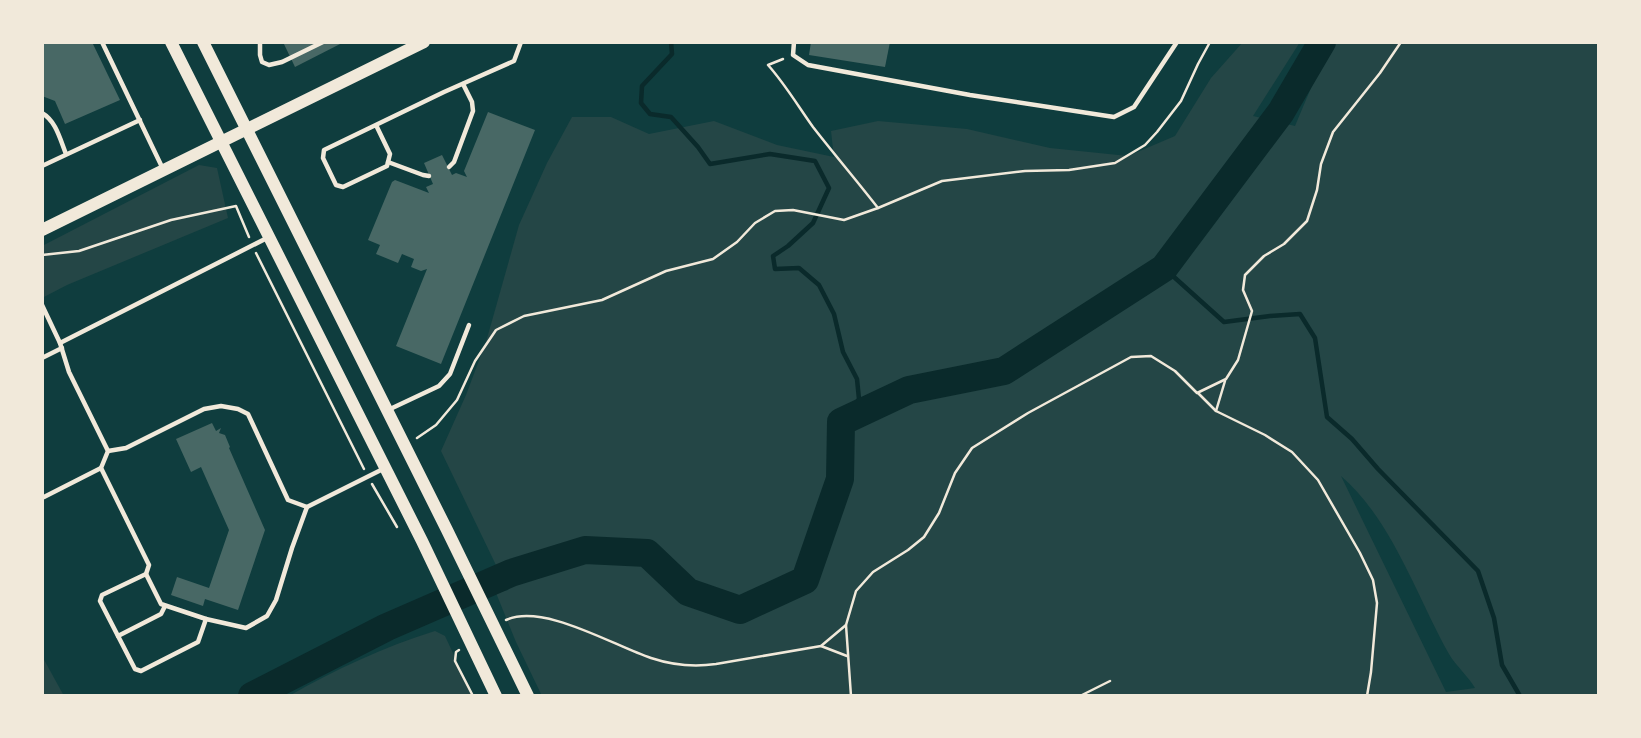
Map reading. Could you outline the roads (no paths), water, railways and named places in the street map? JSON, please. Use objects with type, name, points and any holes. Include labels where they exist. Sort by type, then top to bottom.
[{"type":"main road","points":[[171,42],[386,468],[496,696]]},
{"type":"main road","points":[[203,42],[528,696]]},
{"type":"main road","points":[[42,230],[424,42]]},
{"type":"lane","points":[[102,42],[163,170]]},
{"type":"lane","points":[[260,42],[262,62],[269,65],[282,62],[323,42]]},
{"type":"lane","points":[[260,49],[266,42]]},
{"type":"lane","points":[[376,125],[390,154],[387,166],[343,187],[336,185],[323,158],[324,150],[463,83],[514,61],[521,42]]},
{"type":"lane","points":[[794,42],[793,55],[808,65],[970,95],[1114,117],[1133,107],[1177,42]]},
{"type":"lane","points":[[449,167],[454,162],[473,111],[463,83]]},
{"type":"lane","points":[[42,113],[50,117],[66,154]]},
{"type":"lane","points":[[42,166],[140,120]]},
{"type":"lane","points":[[388,162],[429,176]]},
{"type":"lane","points":[[42,358],[269,237]]},
{"type":"lane","points":[[42,305],[61,346],[69,372],[108,451],[101,468],[42,496]]},
{"type":"lane","points":[[387,410],[445,382],[469,325]]},
{"type":"lane","points":[[108,451],[126,448],[204,409],[221,406],[238,409],[248,414],[288,500],[307,507]]},
{"type":"lane","points":[[101,468],[149,565],[146,574],[160,604],[246,628],[267,616],[276,600],[307,507],[386,468]]},
{"type":"lane","points":[[146,574],[102,595],[100,601],[135,669],[141,671],[198,642],[206,619]]},
{"type":"lane","points":[[118,636],[161,614],[165,606]]},
{"type":"waterway","points":[[671,42],[672,54],[642,86],[641,103],[650,114],[671,117],[710,164],[770,154],[815,161],[829,188],[813,223],[773,256],[775,269],[799,268],[819,285],[834,314],[843,352],[857,379],[859,399],[846,419]]},
{"type":"waterway","points":[[252,696],[387,627],[511,573],[585,550],[647,553],[688,592],[740,610],[805,580],[840,479],[841,422],[909,390],[1004,371],[1164,268],[1281,112],[1322,42]]},
{"type":"waterway","points":[[1164,268],[1224,322],[1300,314],[1315,338],[1327,417],[1352,439],[1478,571],[1494,618],[1502,665],[1520,696]]}]
